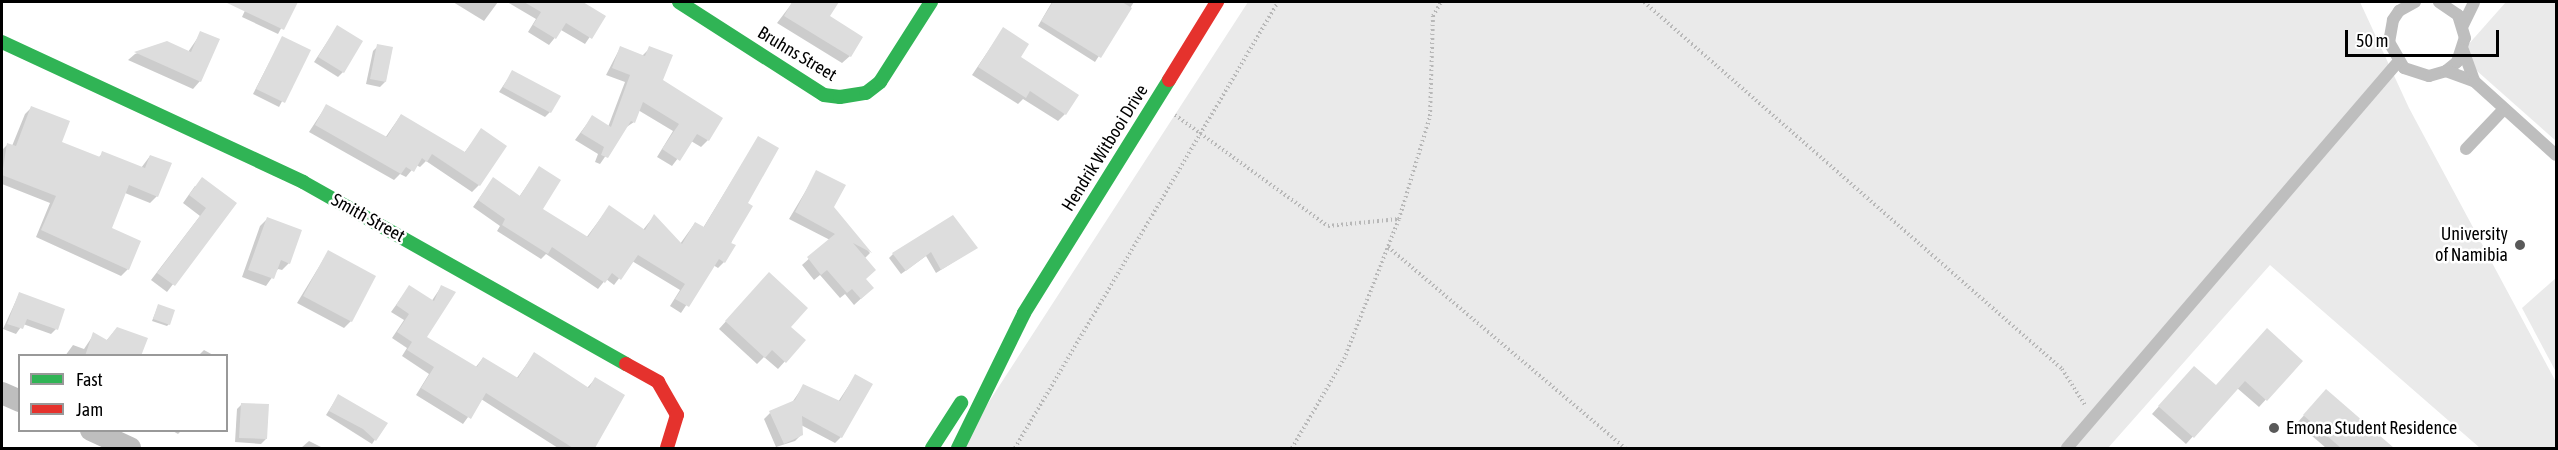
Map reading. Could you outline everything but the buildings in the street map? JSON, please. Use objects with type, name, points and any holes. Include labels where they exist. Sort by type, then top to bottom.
[{"type":"street","name":"Bruhns Street","points":[[680,2],[824,95],[840,97],[866,93],[880,82],[931,2]]},
{"type":"street","name":"Hendrik Witbooi Drive","points":[[959,448],[1024,314],[1217,2]]},
{"type":"street","name":"Smith Street","points":[[2,42],[303,182],[658,382],[677,415],[667,448]]},
{"type":"street","name":"Hendrik Witbooi Drive","points":[[932,448],[990,358],[1024,314]]},
{"type":"street","points":[[2,393],[18,400]]},
{"type":"street","points":[[94,432],[130,448]]},
{"type":"lane","points":[[2415,2],[2399,11],[2389,31],[2389,42],[2398,62],[2420,75],[2446,71],[2474,81],[2556,155]]},
{"type":"lane","points":[[2441,2],[2458,15],[2463,25]]},
{"type":"lane","points":[[2474,2],[2463,25],[2463,50],[2474,81]]},
{"type":"lane","points":[[2446,71],[2463,50]]},
{"type":"lane","points":[[2067,448],[2398,62]]},
{"type":"lane","points":[[2466,149],[2504,109]]},
{"type":"path","points":[[1015,448],[1198,133],[1278,2]]},
{"type":"path","points":[[1293,448],[1344,360],[1399,219],[1430,116],[1433,16],[1441,2]]},
{"type":"path","points":[[1644,2],[2062,369],[2093,418]]},
{"type":"path","points":[[1156,100],[1198,133],[1328,226],[1399,219]]},
{"type":"path","points":[[1388,247],[1625,448]]},
{"type":"shaded area","points":[[1248,2],[2360,2],[2409,108],[2556,382],[2556,448],[2480,448],[2270,265],[2108,448],[959,448]]},
{"type":"shaded area","points":[[2506,2],[2556,2],[2556,141],[2459,55]]},
{"type":"shaded area","points":[[2556,278],[2556,372],[2522,308]]},
{"type":"traffic: fast","points":[[679,2],[824,95],[840,97],[866,93],[880,82],[931,2]]},
{"type":"traffic: fast","points":[[2,42],[303,182],[626,364]]},
{"type":"traffic: fast","points":[[958,448],[1024,313],[1169,80]]},
{"type":"traffic: fast","points":[[932,448],[961,403]]},
{"type":"traffic: jam","points":[[1169,80],[1217,2]]},
{"type":"traffic: jam","points":[[626,364],[658,382],[677,415],[667,448]]},
{"type":"place","name":"University of Namibia","points":[[2520,245]]},
{"type":"place","name":"Emona Student Residence","points":[[2274,428]]}]
